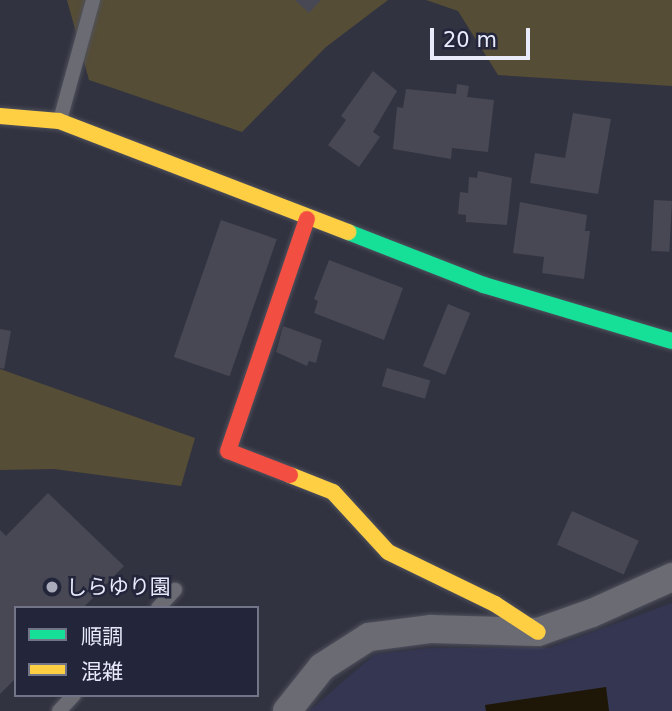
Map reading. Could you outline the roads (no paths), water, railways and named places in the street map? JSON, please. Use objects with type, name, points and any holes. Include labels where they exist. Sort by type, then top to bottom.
[{"type":"street","points":[[0,116],[59,121],[307,219],[484,285],[672,341]]},
{"type":"street","points":[[307,219],[228,451],[333,492],[388,552],[495,604],[538,632]]},
{"type":"street","points":[[287,711],[322,667],[369,637],[431,629],[538,632],[592,614],[672,577]]},
{"type":"lane","points":[[59,121],[93,0]]},
{"type":"lane","points":[[160,606],[175,590]]},
{"type":"lane","points":[[59,711],[72,697]]},
{"type":"place","name":"しらゆり園","points":[[52,587]]}]
